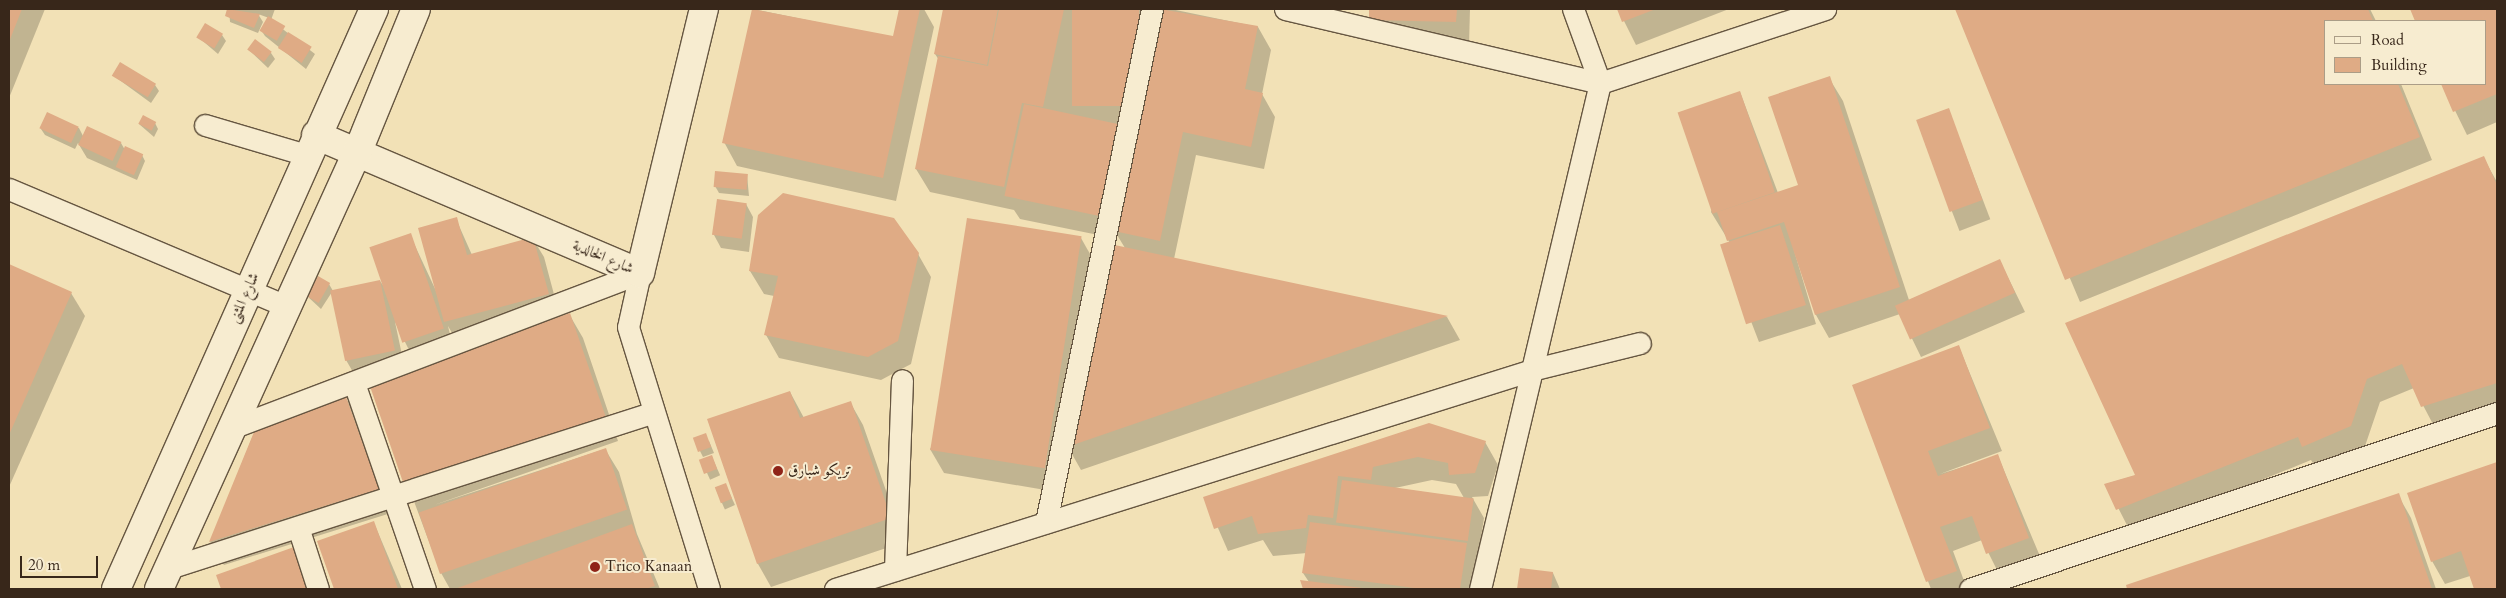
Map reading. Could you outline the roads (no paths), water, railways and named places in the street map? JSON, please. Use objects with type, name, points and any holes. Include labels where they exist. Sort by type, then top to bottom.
[{"type":"street","name":"شارع المثنى","points":[[116,589],[311,145],[374,9]]},
{"type":"street","points":[[164,579],[229,429],[358,151],[416,9]]},
{"type":"street","name":"شارع الخالدية","points":[[311,145],[358,151],[640,273],[704,9]]},
{"type":"street","points":[[1046,522],[1152,9]]},
{"type":"street","points":[[1285,9],[1600,83],[1825,9]]},
{"type":"street","points":[[1480,589],[1534,369],[1600,83],[1573,9]]},
{"type":"street","points":[[205,125],[311,145]]},
{"type":"street","points":[[9,189],[286,306]]},
{"type":"street","points":[[229,429],[640,273]]},
{"type":"street","points":[[640,273],[628,326],[709,589]]},
{"type":"street","points":[[835,589],[1534,369],[1640,343]]},
{"type":"street","points":[[895,570],[902,380]]},
{"type":"street","points":[[354,383],[395,496],[425,589]]},
{"type":"street","points":[[164,579],[298,527],[654,412]]},
{"type":"street","points":[[1970,589],[2497,413]]},
{"type":"street","points":[[298,527],[318,589]]},
{"type":"place","name":"تريكو شبارق","points":[[778,471]]},
{"type":"place","name":"Trico Kanaan","points":[[595,567]]}]
